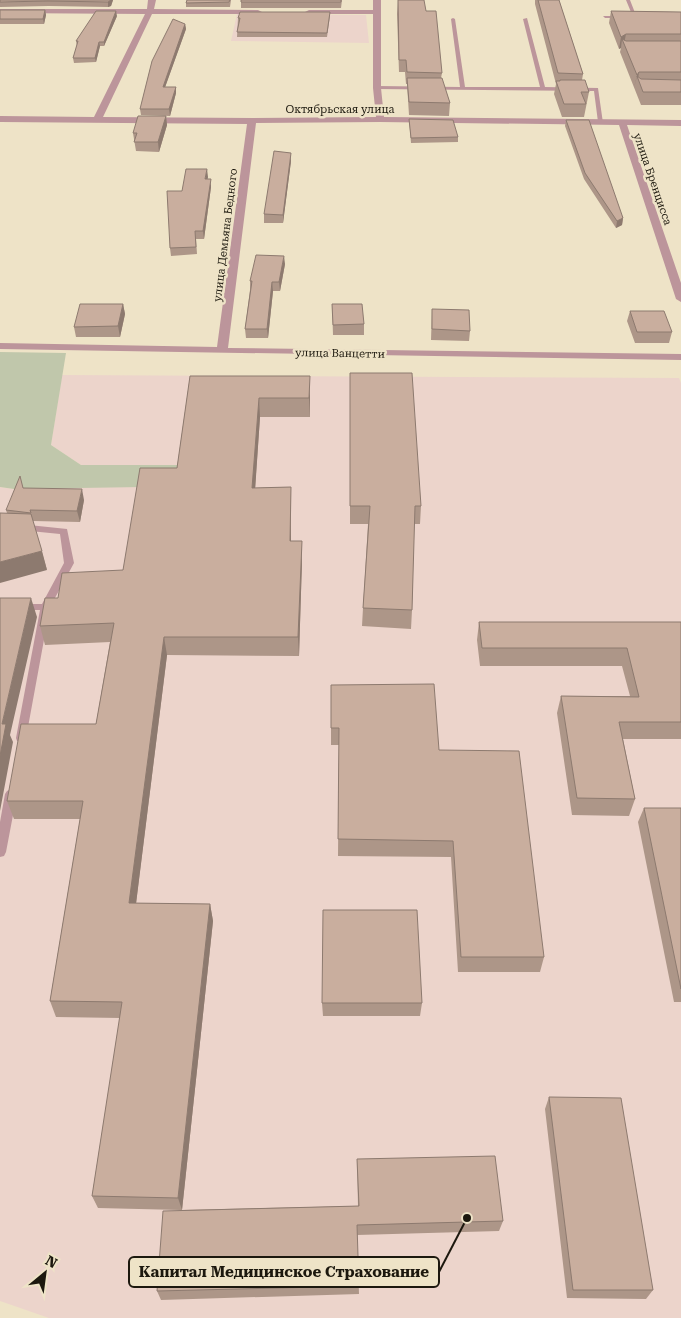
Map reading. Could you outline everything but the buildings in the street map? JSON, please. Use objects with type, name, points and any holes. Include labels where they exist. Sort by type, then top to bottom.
[{"type":"street","points":[[98,118],[150,11],[152,0]]},
{"type":"street","points":[[377,0],[377,88],[380,120]]},
{"type":"street","points":[[0,11],[268,12]]},
{"type":"street","points":[[298,12],[377,12]]},
{"type":"street","name":"Октябрьская улица","points":[[0,119],[98,118],[252,121],[380,120],[681,123]]},
{"type":"street","name":"улица Демьяна Бедного","points":[[222,351],[252,121]]},
{"type":"street","name":"улица Бренцисса","points":[[622,122],[681,299]]},
{"type":"street","name":"улица Ванцетти","points":[[0,346],[681,357]]},
{"type":"lane","points":[[628,0],[635,17]]},
{"type":"lane","points":[[605,17],[644,17]]},
{"type":"lane","points":[[453,19],[463,89]]},
{"type":"lane","points":[[526,19],[543,89]]},
{"type":"lane","points":[[377,88],[596,89],[601,122]]},
{"type":"lane","points":[[0,525],[64,531],[70,563],[46,607],[18,754]]},
{"type":"lane","points":[[0,607],[46,607]]},
{"type":"lane","points":[[0,852],[13,783]]},
{"type":"shaded area","points":[[237,14],[366,15],[369,43],[231,41]]},
{"type":"shaded area","points":[[62,375],[679,378],[681,383],[681,1318],[49,1318],[0,1301],[0,487],[14,489],[182,465],[81,465],[51,445]]},
{"type":"green space","points":[[0,352],[66,353],[51,445],[81,465],[183,465],[181,480],[143,487],[14,489],[0,487]]},
{"type":"place","name":"Капитал Медицинское Страхование","points":[[467,1218]]}]
